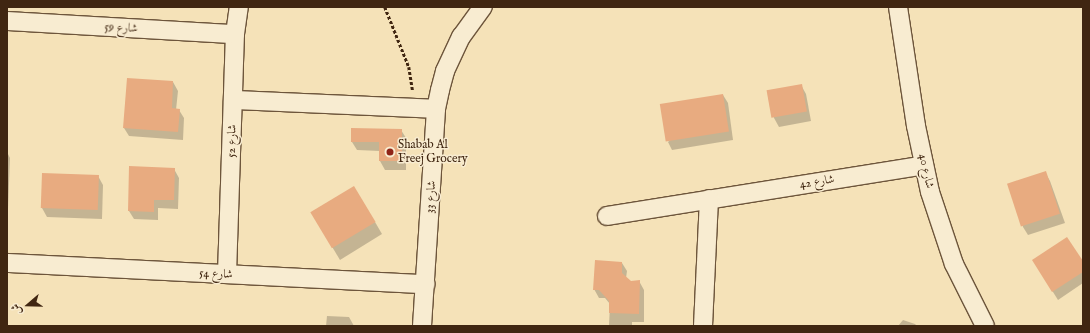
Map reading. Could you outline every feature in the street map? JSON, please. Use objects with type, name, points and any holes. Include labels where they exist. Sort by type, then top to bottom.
[{"type":"street","name":"شارع 52","points":[[227,274],[235,34],[239,7]]},
{"type":"street","name":"شارع 33","points":[[422,326],[436,109],[440,90],[452,54],[461,37],[483,7]]},
{"type":"street","name":"شارع 40","points":[[898,7],[913,105],[930,192],[952,257],[965,288],[985,326]]},
{"type":"street","name":"شارع 59","points":[[7,21],[235,34]]},
{"type":"street","points":[[233,100],[436,109]]},
{"type":"street","name":"شارع 42","points":[[607,216],[924,165]]},
{"type":"street","points":[[703,326],[709,199]]},
{"type":"street","name":"شارع 54","points":[[7,263],[425,284]]},
{"type":"path","points":[[385,7],[408,67],[413,92],[413,108]]},
{"type":"building","points":[[127,78],[173,81],[172,108],[180,109],[178,132],[123,128]]},
{"type":"building","points":[[802,84],[807,112],[771,118],[767,90]]},
{"type":"building","points":[[723,94],[729,132],[666,142],[660,104]]},
{"type":"building","name":"Shabab Al Freej Grocery","points":[[351,128],[402,129],[402,161],[379,161],[379,142],[351,142]]},
{"type":"building","points":[[129,166],[175,168],[174,200],[154,200],[154,212],[128,211]]},
{"type":"building","points":[[1046,171],[1060,214],[1021,226],[1007,184]]},
{"type":"building","points":[[42,173],[99,175],[98,210],[41,208]]},
{"type":"building","points":[[354,186],[376,222],[332,248],[310,212]]},
{"type":"building","points":[[1067,237],[1083,261],[1083,272],[1052,292],[1032,260]]},
{"type":"building","points":[[595,260],[622,262],[622,273],[631,281],[640,280],[639,314],[609,313],[609,301],[599,290],[593,290]]},
{"type":"place","name":"Shabab Al Freej Grocery","points":[[390,152]]}]
